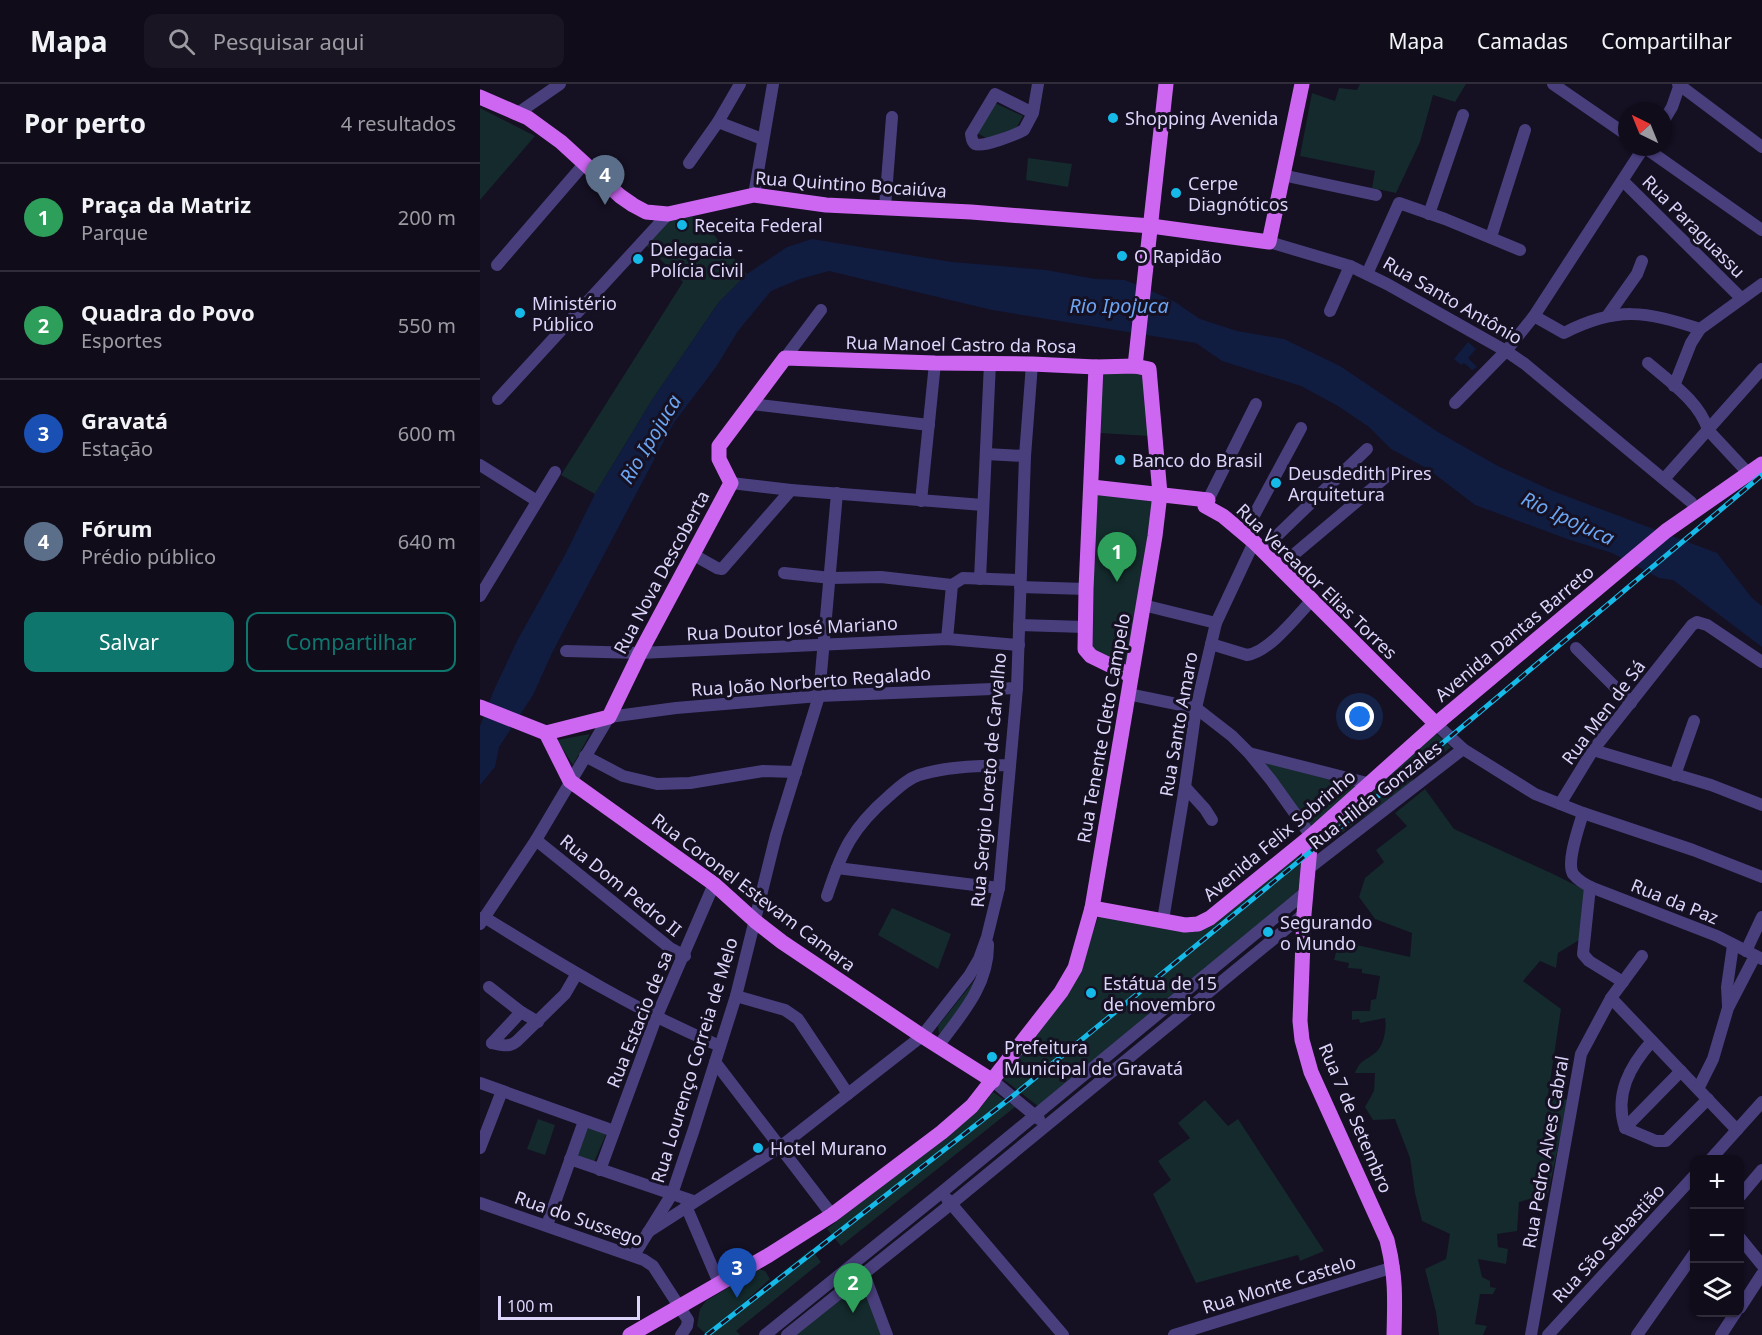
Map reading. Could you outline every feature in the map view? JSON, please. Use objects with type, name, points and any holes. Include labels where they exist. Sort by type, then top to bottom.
[{"type":"main road","points":[[1136,360],[1166,84]]},
{"type":"main road","points":[[1269,242],[1302,84]]},
{"type":"main road","name":"Rua Quintino Bocaiúva","points":[[480,97],[518,113],[544,130],[585,163],[620,196],[646,212],[668,214],[754,195],[826,205],[885,207],[1151,226]]},
{"type":"main road","name":"Rua Santo Antônio","points":[[1151,226],[1269,242]]},
{"type":"main road","name":"Rua Manoel Castro da Rosa","points":[[785,358],[1096,367],[1136,360]]},
{"type":"main road","name":"Rua Nova Descoberta","points":[[609,717],[640,653],[731,483],[719,459],[719,446],[785,358]]},
{"type":"main road","name":"Rua Tenente Cleto Campelo","points":[[630,1335],[832,1215],[958,1118],[977,1102],[1060,992],[1075,968],[1092,908],[1160,494],[1150,370],[1136,360]]},
{"type":"main road","points":[[1096,367],[1085,627],[1088,653],[1130,675]]},
{"type":"main road","name":"Avenida Dantas Barreto","points":[[1436,724],[1666,531],[1762,464]]},
{"type":"main road","points":[[1092,487],[1208,500]]},
{"type":"main road","name":"Rua Vereador Elias Torres","points":[[1208,500],[1205,506],[1223,516],[1253,542],[1436,724]]},
{"type":"main road","points":[[480,707],[546,733],[609,717]]},
{"type":"main road","name":"Avenida Felix Sobrinho","points":[[1092,908],[1185,925],[1204,922],[1311,836],[1436,724]]},
{"type":"main road","name":"Rua Coronel Estevam Camara","points":[[546,733],[570,781],[714,884],[754,921],[922,1036],[993,1081]]},
{"type":"main road","name":"Rua 7 de Setembro","points":[[1311,836],[1304,914],[1300,1021],[1304,1049],[1311,1072],[1387,1240],[1396,1284],[1394,1335]]},
{"type":"street","points":[[518,113],[560,84]]},
{"type":"street","points":[[689,164],[718,122],[740,84]]},
{"type":"street","points":[[754,195],[773,84]]},
{"type":"street","points":[[1033,113],[995,94],[971,134],[972,139],[979,145],[1024,130],[1033,113],[1038,84]]},
{"type":"street","points":[[1553,84],[1618,129]]},
{"type":"street","points":[[1672,107],[1679,84],[1762,147]]},
{"type":"street","points":[[1429,214],[1463,115]]},
{"type":"street","points":[[885,207],[892,117]]},
{"type":"street","points":[[718,122],[762,139]]},
{"type":"street","points":[[1491,237],[1525,130]]},
{"type":"street","points":[[1455,403],[1506,351],[1534,316],[1638,156]]},
{"type":"street","points":[[1657,156],[1762,231]]},
{"type":"street","points":[[497,265],[585,163]]},
{"type":"street","points":[[1282,175],[1376,195]]},
{"type":"street","name":"Rua Paraguassu","points":[[1623,181],[1741,298]]},
{"type":"street","points":[[1367,274],[1399,203],[1520,250]]},
{"type":"street","points":[[498,399],[668,214]]},
{"type":"street","name":"Rua Santo Antônio","points":[[1269,242],[1350,266],[1506,351],[1525,364],[1691,502]]},
{"type":"street","points":[[1608,315],[1620,301],[1642,261]]},
{"type":"street","points":[[1330,311],[1350,266]]},
{"type":"street","points":[[1674,386],[1691,343],[1700,329],[1762,284]]},
{"type":"street","points":[[785,358],[821,310]]},
{"type":"street","points":[[1534,316],[1564,333],[1608,315],[1622,314],[1657,317],[1700,329]]},
{"type":"street","points":[[921,501],[935,363]]},
{"type":"street","points":[[980,579],[990,363]]},
{"type":"street","points":[[1648,363],[1702,414],[1708,430],[1749,474]]},
{"type":"street","name":"Rua Sergio Loreto de Carvalho","points":[[648,1232],[780,1147],[922,1036],[969,976],[979,959],[999,888],[1017,688],[1025,456],[1032,364]]},
{"type":"street","points":[[1664,479],[1762,369]]},
{"type":"street","points":[[751,404],[929,425]]},
{"type":"street","points":[[1208,500],[1256,404]]},
{"type":"street","name":"Rua Santo Amaro","points":[[1163,920],[1196,708],[1216,623],[1301,428]]},
{"type":"street","points":[[1253,542],[1367,449]]},
{"type":"street","points":[[986,454],[1025,456]]},
{"type":"street","points":[[480,465],[537,501]]},
{"type":"street","points":[[1279,567],[1393,471]]},
{"type":"street","points":[[480,596],[555,472]]},
{"type":"street","points":[[731,483],[983,505]]},
{"type":"street","points":[[692,554],[720,570],[725,567],[791,490]]},
{"type":"street","name":"Rua Lourenço Correia de Melo","points":[[634,1255],[672,1194],[736,996],[776,835],[819,696],[837,493]]},
{"type":"street","points":[[784,573],[831,578],[881,577],[952,585],[963,578],[1086,589]]},
{"type":"street","points":[[947,639],[952,585]]},
{"type":"street","points":[[1211,644],[1247,655],[1252,654],[1268,644],[1311,601]]},
{"type":"street","points":[[1143,605],[1216,623]]},
{"type":"street","name":"Rua Men de Sá","points":[[1560,804],[1593,750],[1692,625],[1697,622],[1703,623],[1762,662]]},
{"type":"street","points":[[1019,625],[1085,627]]},
{"type":"street","name":"Rua Doutor José Mariano","points":[[566,651],[640,653],[947,639],[1019,645]]},
{"type":"street","points":[[1576,648],[1630,703]]},
{"type":"street","name":"Rua João Norberto Regalado","points":[[609,717],[676,708],[819,696],[1017,688]]},
{"type":"street","points":[[1128,694],[1196,708],[1232,736],[1249,753],[1311,836]]},
{"type":"street","points":[[609,717],[536,840],[482,921],[656,1018],[720,1046]]},
{"type":"street","points":[[1675,775],[1694,722]]},
{"type":"street","points":[[1436,724],[1463,749],[1520,786],[1583,813],[1693,850],[1762,877]]},
{"type":"street","name":"Rua Hilda Gonzales","points":[[1308,869],[1463,749]]},
{"type":"street","points":[[1593,750],[1711,785],[1762,805]]},
{"type":"street","points":[[1249,753],[1371,784]]},
{"type":"street","points":[[585,756],[623,776],[657,784],[699,782],[763,771],[796,772]]},
{"type":"street","points":[[827,896],[853,833],[884,800],[903,784],[917,776],[972,766],[1010,765]]},
{"type":"street","points":[[1185,787],[1212,820]]},
{"type":"street","name":"Rua da Paz","points":[[1583,813],[1572,858],[1571,867],[1575,876],[1590,887],[1669,917],[1755,955]]},
{"type":"street","name":"Rua Dom Pedro II","points":[[536,840],[670,948],[685,956]]},
{"type":"street","points":[[837,868],[999,888]]},
{"type":"street","name":"Rua Estacio de sa","points":[[600,1170],[656,1018],[685,956],[714,884]]},
{"type":"street","points":[[1590,887],[1583,954],[1589,961],[1623,982]]},
{"type":"street","points":[[765,1335],[1306,892]]},
{"type":"street","points":[[788,1335],[1304,914]]},
{"type":"street","points":[[1698,1089],[1713,1059],[1728,1008],[1755,955],[1762,917]]},
{"type":"street","name":"Rua Sergio Loreto de Carvalho","points":[[938,1046],[979,987],[987,962],[987,937]]},
{"type":"street","points":[[1728,1008],[1727,987],[1733,945]]},
{"type":"street","name":"Rua Pedro Alves Cabral","points":[[1531,1335],[1578,1063],[1584,1044],[1611,998],[1641,957]]},
{"type":"street","points":[[1220,961],[1230,973]]},
{"type":"street","points":[[521,1012],[492,1043],[512,1045],[565,994],[576,975]]},
{"type":"street","points":[[489,987],[538,1022]]},
{"type":"street","points":[[736,996],[785,1010],[798,1019],[848,1094]]},
{"type":"street","points":[[1611,998],[1737,1130]]},
{"type":"street","points":[[1171,1002],[1180,1015]]},
{"type":"street","points":[[1652,1041],[1625,1078],[1622,1096],[1623,1121],[1626,1128],[1661,1142],[1669,1139],[1708,1099]]},
{"type":"street","points":[[1110,1052],[1121,1065]]},
{"type":"street","points":[[715,1062],[832,1215]]},
{"type":"street","points":[[1626,1128],[1681,1071]]},
{"type":"street","points":[[993,1081],[1035,1114],[1046,1126]]},
{"type":"street","points":[[480,1083],[614,1131]]},
{"type":"street","points":[[480,1148],[502,1091]]},
{"type":"street","points":[[1714,1155],[1762,1102]]},
{"type":"street","points":[[547,1225],[584,1120]]},
{"type":"street","points":[[570,1160],[672,1194],[690,1204],[719,1283]]},
{"type":"street","points":[[1744,1189],[1762,1170]]},
{"type":"street","name":"Rua São Sebastião","points":[[1548,1335],[1690,1181]]},
{"type":"street","points":[[942,1192],[1063,1335]]},
{"type":"street","name":"Rua do Sussego","points":[[480,1203],[634,1255],[652,1266],[680,1306]]},
{"type":"street","points":[[1744,1243],[1762,1265]]},
{"type":"street","points":[[876,1245],[885,1257]]},
{"type":"street","points":[[1637,1335],[1690,1261]]},
{"type":"street","name":"Rua Monte Castelo","points":[[1174,1335],[1394,1267]]},
{"type":"street","points":[[864,1274],[887,1335]]},
{"type":"street","points":[[1744,1302],[1762,1274]]},
{"type":"street","points":[[814,1295],[823,1306]]},
{"type":"street","points":[[680,1306],[688,1320],[681,1335]]},
{"type":"street","points":[[1721,1335],[1733,1317]]},
{"type":"green space","points":[[1360,84],[1466,84],[1455,102],[1433,95],[1420,142],[1396,193],[1372,188],[1375,171],[1300,156],[1312,93],[1335,101],[1339,88],[1357,90]]},
{"type":"green space","points":[[995,103],[1023,116],[1015,130],[988,139],[977,133]]},
{"type":"green space","points":[[480,108],[535,136],[480,200]]},
{"type":"green space","points":[[1028,158],[1072,164],[1068,187],[1026,180]]},
{"type":"green space","points":[[698,216],[747,274],[719,302],[652,400],[595,494],[561,475],[683,282],[645,244],[670,219]]},
{"type":"green space","points":[[1101,372],[1146,372],[1150,436],[1099,433]]},
{"type":"green space","points":[[1097,493],[1154,499],[1127,667],[1092,649]]},
{"type":"green space","points":[[1434,732],[1451,747],[1413,778],[1411,784],[1320,848],[1316,847],[1314,842]]},
{"type":"green space","points":[[590,734],[573,765],[557,740]]},
{"type":"green space","points":[[1259,760],[1361,785],[1311,829]]},
{"type":"green space","points":[[1425,789],[1454,829],[1585,890],[1579,940],[1558,953],[1556,968],[1540,961],[1523,981],[1561,1009],[1548,1095],[1568,1100],[1548,1194],[1519,1202],[1517,1231],[1497,1234],[1498,1247],[1508,1249],[1506,1264],[1478,1259],[1482,1277],[1490,1281],[1490,1287],[1496,1288],[1493,1294],[1480,1294],[1475,1324],[1487,1326],[1483,1335],[1439,1335],[1436,1312],[1425,1269],[1446,1259],[1450,1234],[1422,1221],[1410,1158],[1395,1119],[1373,1120],[1365,1107],[1374,1091],[1375,1073],[1355,1073],[1361,1063],[1378,1050],[1384,1037],[1385,1018],[1360,1023],[1359,1019],[1352,1020],[1352,1011],[1370,1011],[1371,1000],[1376,999],[1380,976],[1362,973],[1362,969],[1348,968],[1349,963],[1334,960],[1339,941],[1410,957],[1412,933],[1375,919],[1359,897],[1365,878],[1384,862],[1376,850],[1407,826],[1395,813]]},
{"type":"green space","points":[[1297,857],[1304,863],[1297,894],[1039,1107],[1002,1078],[1080,969],[1099,915],[1195,932]]},
{"type":"green space","points":[[892,908],[951,934],[938,969],[878,935]]},
{"type":"green space","points":[[974,981],[978,981],[943,1034],[939,1033],[938,1026]]},
{"type":"green space","points":[[993,1092],[1015,1107],[841,1246],[827,1229],[981,1107]]},
{"type":"green space","points":[[1205,1100],[1228,1126],[1238,1119],[1324,1251],[1300,1261],[1298,1255],[1196,1283],[1153,1194],[1171,1180],[1158,1161],[1190,1138],[1178,1123]]},
{"type":"green space","points":[[538,1119],[555,1125],[545,1155],[527,1149]]},
{"type":"green space","points":[[585,1125],[607,1132],[594,1162],[574,1155]]},
{"type":"green space","points":[[811,1249],[821,1262],[736,1331],[740,1335],[707,1335],[697,1326],[700,1309],[706,1301],[759,1269],[765,1271],[770,1279],[712,1331]]},
{"type":"green space","points":[[860,1281],[863,1283],[883,1335],[793,1335]]},
{"type":"water","name":"Rio Ipojuca","points":[[812,239],[952,262],[1046,270],[1095,279],[1125,280],[1172,300],[1200,319],[1237,331],[1284,339],[1340,366],[1438,432],[1498,466],[1553,491],[1717,553],[1752,598],[1762,606],[1762,647],[1673,580],[1659,578],[1612,553],[1475,505],[1428,469],[1391,449],[1369,427],[1338,406],[1301,386],[1222,361],[1196,343],[992,310],[829,271],[800,279],[771,291],[738,331],[716,367],[673,424],[552,653],[533,695],[499,747],[495,767],[480,785],[480,726],[494,690],[517,641],[566,553],[595,494],[652,400],[719,302],[747,274],[787,247]]},
{"type":"water","points":[[1468,342],[1476,349],[1468,358],[1477,367],[1472,370],[1464,363],[1461,365],[1454,359]]},
{"type":"railway","points":[[707,1335],[1013,1096],[1450,737],[1762,475]]},
{"type":"place","name":"Shopping Avenida","points":[[1113,118]]},
{"type":"place","name":"Cerpe Diagnóticos","points":[[1176,193]]},
{"type":"place","name":"Fórum","points":[[605,205]]},
{"type":"place","name":"Receita Federal","points":[[682,225]]},
{"type":"place","name":"O Rapidão","points":[[1122,256]]},
{"type":"place","name":"Delegacia - Polícia Civil","points":[[638,259]]},
{"type":"place","name":"Ministério Público","points":[[520,313]]},
{"type":"place","name":"Banco do Brasil","points":[[1120,460]]},
{"type":"place","name":"Deusdedith Pires Arquitetura","points":[[1276,483]]},
{"type":"place","name":"Praça da Matriz","points":[[1117,582]]},
{"type":"place","name":"Segurando o Mundo","points":[[1268,932]]},
{"type":"place","name":"Estátua de 15 de novembro","points":[[1091,993]]},
{"type":"place","name":"Prefeitura Municipal de Gravatá","points":[[992,1057]]},
{"type":"place","name":"Hotel Murano","points":[[758,1148]]},
{"type":"place","name":"Gravatá","points":[[737,1298]]},
{"type":"place","name":"Quadra do Povo","points":[[853,1313]]}]
